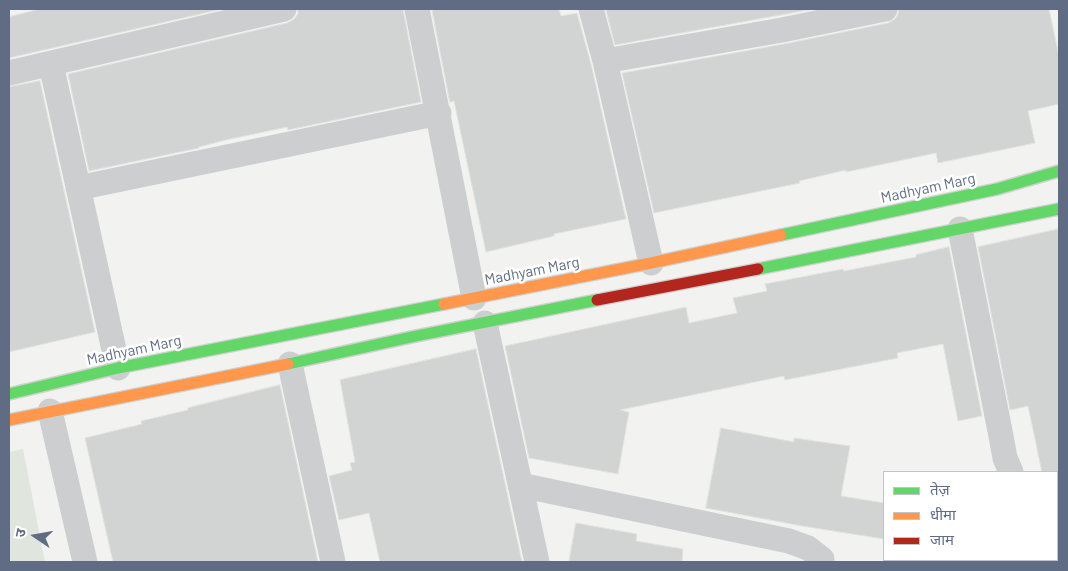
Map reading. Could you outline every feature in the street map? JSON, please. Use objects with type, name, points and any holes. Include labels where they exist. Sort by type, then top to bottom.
[{"type":"street","points":[[9,74],[284,9]]},
{"type":"street","points":[[418,9],[474,298]]},
{"type":"street","points":[[592,9],[651,263]]},
{"type":"street","points":[[605,61],[780,20],[885,9]]},
{"type":"street","points":[[51,64],[118,368]]},
{"type":"street","points":[[78,188],[439,113]]},
{"type":"street","name":"Madhyam Marg","points":[[9,394],[118,368],[651,263],[997,189],[1059,172]]},
{"type":"street","points":[[9,420],[1059,209]]},
{"type":"street","points":[[960,229],[1000,436],[1005,458],[1011,471]]},
{"type":"street","points":[[485,323],[536,562]]},
{"type":"street","points":[[290,364],[333,562]]},
{"type":"street","points":[[50,411],[85,562]]},
{"type":"street","points":[[520,485],[789,541],[808,548],[822,562]]},
{"type":"shaded area","points":[[23,449],[45,562],[9,562],[9,452]]},
{"type":"building","points":[[40,9],[222,9],[9,58],[9,17]]},
{"type":"building","points":[[298,9],[403,9],[421,102],[288,130],[287,127],[89,171],[68,74],[287,23],[298,14]]},
{"type":"building","points":[[432,9],[559,9],[561,16],[577,13],[591,64],[626,219],[554,234],[554,236],[486,252],[454,101],[450,102]]},
{"type":"building","points":[[606,9],[814,9],[615,45]]},
{"type":"building","points":[[899,9],[1049,9],[1059,56],[1059,104],[1028,111],[1035,143],[938,163],[936,153],[846,172],[846,170],[799,181],[800,183],[654,213],[622,73],[888,23],[895,19]]},
{"type":"building","points":[[40,81],[95,332],[9,352],[9,87]]},
{"type":"building","points":[[1059,229],[1058,502],[1058,471],[1042,471],[1028,406],[1010,410],[978,247]]},
{"type":"building","points":[[949,247],[982,416],[958,421],[943,344],[897,353],[898,358],[785,380],[784,376],[620,410],[629,412],[618,474],[529,458],[505,346],[686,307],[689,323],[737,313],[733,298],[767,291],[765,284],[916,257],[916,255]]},
{"type":"building","points":[[476,349],[522,562],[380,562],[369,513],[339,520],[329,476],[352,470],[350,463],[355,462],[340,380]]},
{"type":"building","points":[[280,385],[318,562],[113,562],[85,438],[142,424],[141,421],[188,410],[188,408]]},
{"type":"building","points":[[721,428],[794,442],[794,438],[850,446],[841,496],[883,503],[883,539],[802,526],[706,508]]},
{"type":"building","points":[[576,523],[637,534],[636,541],[683,549],[682,562],[569,562]]},
{"type":"traffic: fast","points":[[781,235],[997,189],[1059,171]]},
{"type":"traffic: fast","points":[[758,269],[1059,209]]},
{"type":"traffic: fast","points":[[288,364],[597,300]]},
{"type":"traffic: fast","points":[[9,394],[118,368],[444,304]]},
{"type":"traffic: slow","points":[[444,304],[781,235]]},
{"type":"traffic: slow","points":[[9,420],[288,364]]},
{"type":"traffic: jam","points":[[597,300],[758,269]]}]
